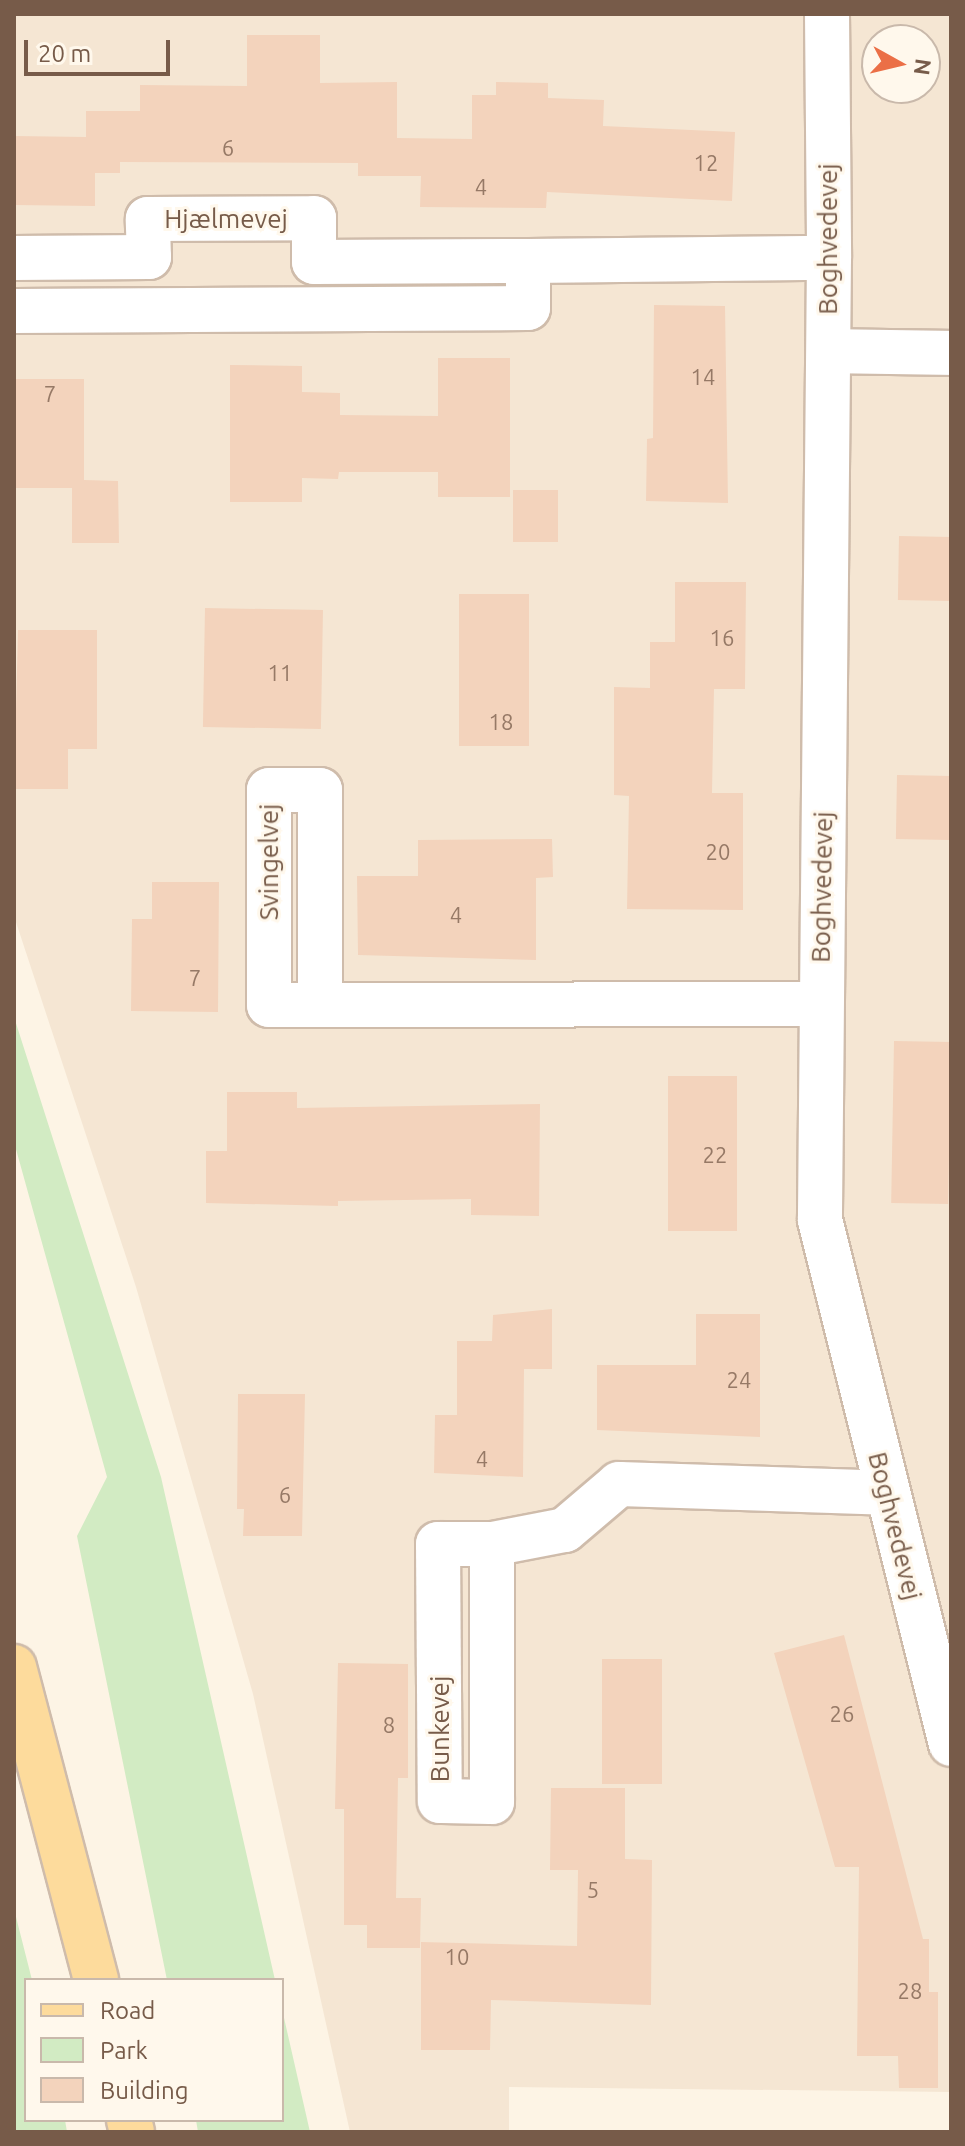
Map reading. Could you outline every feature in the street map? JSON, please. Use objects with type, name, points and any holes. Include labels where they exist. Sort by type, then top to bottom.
[{"type":"main road","points":[[14,1667],[95,1978]]},
{"type":"street","name":"Boghvedevej","points":[[827,14],[829,351],[820,1220],[951,1744]]},
{"type":"street","name":"Hjælmevej","points":[[14,258],[149,257],[148,219],[314,218],[314,262],[829,258]]},
{"type":"street","points":[[14,311],[528,308],[528,261]]},
{"type":"street","points":[[829,351],[951,353]]},
{"type":"street","points":[[320,1005],[821,1004]]},
{"type":"street","name":"Bunkevej","points":[[492,1544],[492,1802],[440,1801],[438,1544],[492,1544],[565,1530],[619,1484],[886,1493]]},
{"type":"shaded area","points":[[14,14],[951,14],[951,2092],[509,2087],[509,2132],[350,2132],[253,1694],[136,1287],[14,916]]},
{"type":"green space","points":[[14,1017],[161,1477],[275,1978],[167,1978],[77,1536],[107,1477],[14,1142]]},
{"type":"green space","points":[[14,1909],[31,1978],[24,1978],[24,2122],[65,2122],[67,2132],[14,2132]]},
{"type":"green space","points":[[284,2018],[310,2132],[198,2132],[196,2122],[284,2122]]},
{"type":"building","points":[[247,35],[320,35],[320,83],[397,82],[397,138],[472,139],[472,95],[496,95],[496,82],[548,83],[548,98],[604,100],[603,126],[735,132],[732,201],[547,192],[546,208],[420,207],[421,176],[358,176],[358,163],[120,162],[120,173],[95,173],[95,206],[14,205],[14,136],[86,137],[86,111],[140,111],[140,85],[247,86]]},
{"type":"building","points":[[654,305],[725,306],[728,503],[646,501],[647,439],[653,438]]},
{"type":"building","points":[[438,358],[510,358],[510,497],[438,497],[438,472],[339,472],[338,479],[302,478],[302,502],[230,502],[230,365],[302,366],[302,392],[340,393],[340,415],[438,416]]},
{"type":"building","points":[[14,379],[84,379],[84,480],[118,481],[119,543],[72,543],[72,488],[14,488]]},
{"type":"building","points":[[513,490],[558,490],[558,542],[513,542]]},
{"type":"building","points":[[899,536],[951,537],[950,601],[898,600]]},
{"type":"building","points":[[675,582],[746,582],[745,689],[714,689],[712,793],[743,793],[743,910],[627,909],[629,796],[614,795],[614,687],[650,688],[650,642],[675,642]]},
{"type":"building","points":[[459,594],[529,594],[529,746],[459,746]]},
{"type":"building","points":[[205,608],[323,610],[321,729],[203,727]]},
{"type":"building","points":[[18,630],[97,630],[97,749],[68,749],[68,789],[14,789]]},
{"type":"building","points":[[897,775],[951,776],[950,840],[896,839]]},
{"type":"building","points":[[552,839],[553,877],[536,878],[536,960],[358,955],[357,876],[418,876],[418,840]]},
{"type":"building","points":[[152,882],[219,882],[218,1012],[131,1011],[132,919],[152,919]]},
{"type":"building","points":[[894,1041],[951,1042],[948,1204],[891,1203]]},
{"type":"building","points":[[668,1076],[737,1076],[737,1231],[668,1231]]},
{"type":"building","points":[[227,1092],[297,1092],[297,1108],[540,1104],[539,1216],[471,1215],[471,1199],[338,1201],[338,1206],[206,1203],[206,1151],[227,1151]]},
{"type":"building","points":[[552,1309],[552,1369],[524,1369],[523,1477],[434,1473],[435,1415],[457,1415],[457,1341],[492,1341],[493,1315]]},
{"type":"building","points":[[696,1314],[760,1314],[760,1437],[597,1430],[597,1365],[696,1365]]},
{"type":"building","points":[[238,1394],[305,1394],[302,1536],[243,1536],[244,1509],[237,1509]]},
{"type":"building","points":[[844,1635],[923,1939],[929,1939],[929,1992],[938,1992],[938,2088],[899,2088],[898,2056],[857,2056],[859,1867],[835,1867],[774,1653]]},
{"type":"building","points":[[602,1659],[662,1659],[662,1784],[602,1784]]},
{"type":"building","points":[[338,1663],[408,1664],[408,1778],[398,1778],[396,1898],[421,1898],[420,1948],[367,1948],[367,1925],[344,1925],[344,1809],[335,1809]]},
{"type":"building","points":[[551,1788],[625,1788],[625,1859],[652,1860],[651,2005],[491,2000],[490,2050],[421,2050],[421,1942],[577,1946],[578,1870],[550,1870]]}]
